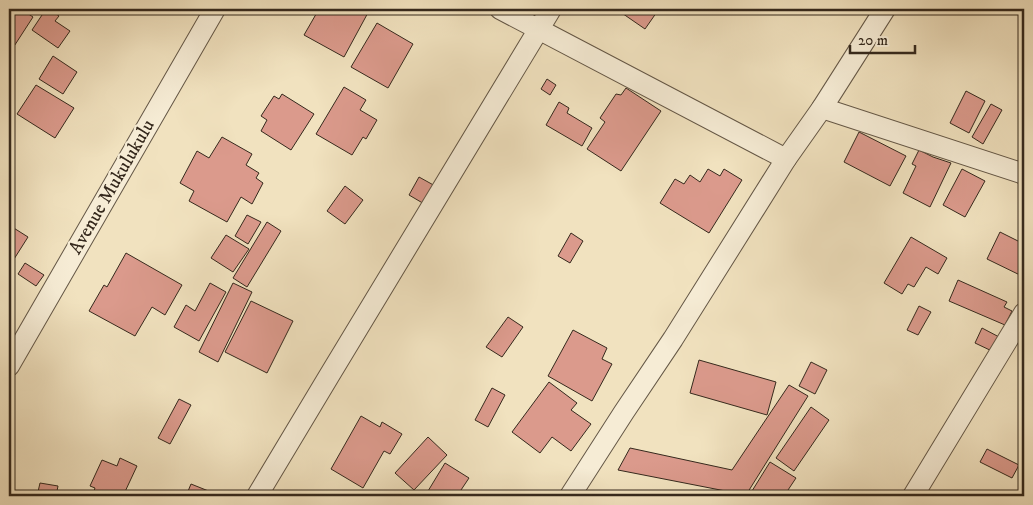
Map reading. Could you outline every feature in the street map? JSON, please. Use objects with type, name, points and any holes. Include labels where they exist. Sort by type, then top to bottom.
[{"type":"street","name":"Avenue Mukulukulu","points":[[9,366],[215,9]]},
{"type":"street","points":[[500,9],[786,159]]},
{"type":"street","points":[[257,496],[551,9]]},
{"type":"street","points":[[570,496],[673,339],[786,159],[822,108],[885,9]]},
{"type":"street","points":[[822,108],[1024,174]]},
{"type":"street","points":[[913,496],[1024,313]]},
{"type":"building","points":[[9,9],[21,9],[33,17],[9,54]]},
{"type":"building","points":[[46,9],[59,16],[55,21],[70,31],[58,48],[32,30]]},
{"type":"building","points":[[319,9],[370,9],[344,57],[304,35]]},
{"type":"building","points":[[616,9],[659,9],[645,29]]},
{"type":"building","points":[[377,23],[413,44],[388,88],[351,67]]},
{"type":"building","points":[[53,56],[77,72],[63,94],[39,79]]},
{"type":"building","points":[[547,79],[556,85],[550,95],[541,89]]},
{"type":"building","points":[[36,85],[74,108],[55,138],[17,114]]},
{"type":"building","points":[[344,87],[366,100],[360,110],[377,120],[366,139],[363,137],[352,155],[316,134]]},
{"type":"building","points":[[626,88],[661,111],[621,171],[587,149],[605,122],[600,118],[616,94],[621,95]]},
{"type":"building","points":[[966,91],[985,101],[969,133],[950,123]]},
{"type":"building","points":[[282,94],[314,114],[291,150],[261,131],[267,120],[261,116],[274,96],[279,99]]},
{"type":"building","points":[[559,102],[569,108],[567,113],[592,128],[582,146],[546,125]]},
{"type":"building","points":[[991,104],[1002,110],[983,144],[972,137]]},
{"type":"building","points":[[859,132],[906,156],[890,186],[844,162]]},
{"type":"building","points":[[222,137],[252,154],[246,165],[259,173],[256,178],[263,183],[252,204],[241,197],[227,222],[189,201],[194,191],[180,183],[197,151],[209,158]]},
{"type":"building","points":[[919,150],[951,163],[930,207],[903,193],[916,166],[912,164]]},
{"type":"building","points":[[708,169],[720,176],[724,169],[742,180],[709,233],[660,203],[675,179],[684,184],[690,175],[700,182]]},
{"type":"building","points":[[962,169],[985,181],[965,217],[943,205]]},
{"type":"building","points":[[419,177],[437,187],[426,205],[409,195]]},
{"type":"building","points":[[345,186],[363,200],[345,224],[327,211]]},
{"type":"building","points":[[247,215],[261,222],[248,244],[235,236]]},
{"type":"building","points":[[267,222],[281,231],[247,287],[233,278]]},
{"type":"building","points":[[9,225],[28,237],[9,267]]},
{"type":"building","points":[[1000,232],[1024,244],[1024,277],[987,259]]},
{"type":"building","points":[[571,233],[583,241],[570,263],[558,256]]},
{"type":"building","points":[[226,235],[249,249],[233,272],[211,258]]},
{"type":"building","points":[[911,237],[947,258],[938,274],[926,267],[914,287],[908,284],[902,294],[884,283]]},
{"type":"building","points":[[126,253],[182,285],[165,315],[152,307],[135,336],[89,311],[104,285],[107,287]]},
{"type":"building","points":[[25,263],[44,275],[36,286],[18,274]]},
{"type":"building","points":[[958,280],[1007,302],[1004,307],[1012,311],[1005,325],[949,301]]},
{"type":"building","points":[[210,283],[226,292],[199,341],[174,327],[186,305],[195,311]]},
{"type":"building","points":[[233,283],[252,292],[218,362],[199,352]]},
{"type":"building","points":[[251,301],[293,321],[267,373],[225,352]]},
{"type":"building","points":[[919,306],[931,312],[918,335],[907,330]]},
{"type":"building","points":[[508,317],[523,327],[502,357],[486,347]]},
{"type":"building","points":[[982,328],[1001,338],[994,352],[975,343]]},
{"type":"building","points":[[573,330],[607,348],[602,359],[612,364],[592,401],[548,376]]},
{"type":"building","points":[[699,360],[776,382],[767,415],[690,393]]},
{"type":"building","points":[[811,362],[827,370],[815,394],[799,386]]},
{"type":"building","points":[[549,382],[577,403],[571,410],[591,424],[571,451],[552,437],[540,453],[512,432]]},
{"type":"building","points":[[789,385],[808,396],[746,495],[618,470],[630,448],[732,470]]},
{"type":"building","points":[[492,388],[505,395],[488,427],[475,420]]},
{"type":"building","points":[[179,399],[191,405],[170,444],[158,438]]},
{"type":"building","points":[[811,407],[829,420],[794,471],[776,458]]},
{"type":"building","points":[[361,416],[380,427],[382,422],[402,434],[390,454],[384,451],[363,488],[331,469]]},
{"type":"building","points":[[428,437],[447,455],[414,490],[395,473]]},
{"type":"building","points":[[987,449],[1019,465],[1012,478],[980,462]]},
{"type":"building","points":[[120,458],[137,466],[123,496],[92,496],[95,488],[90,486],[102,460],[117,466]]},
{"type":"building","points":[[770,462],[796,478],[784,496],[760,496],[752,491]]},
{"type":"building","points":[[445,463],[469,478],[457,496],[425,496]]},
{"type":"building","points":[[40,483],[58,486],[56,496],[37,496]]},
{"type":"building","points":[[191,484],[221,496],[186,496]]}]
